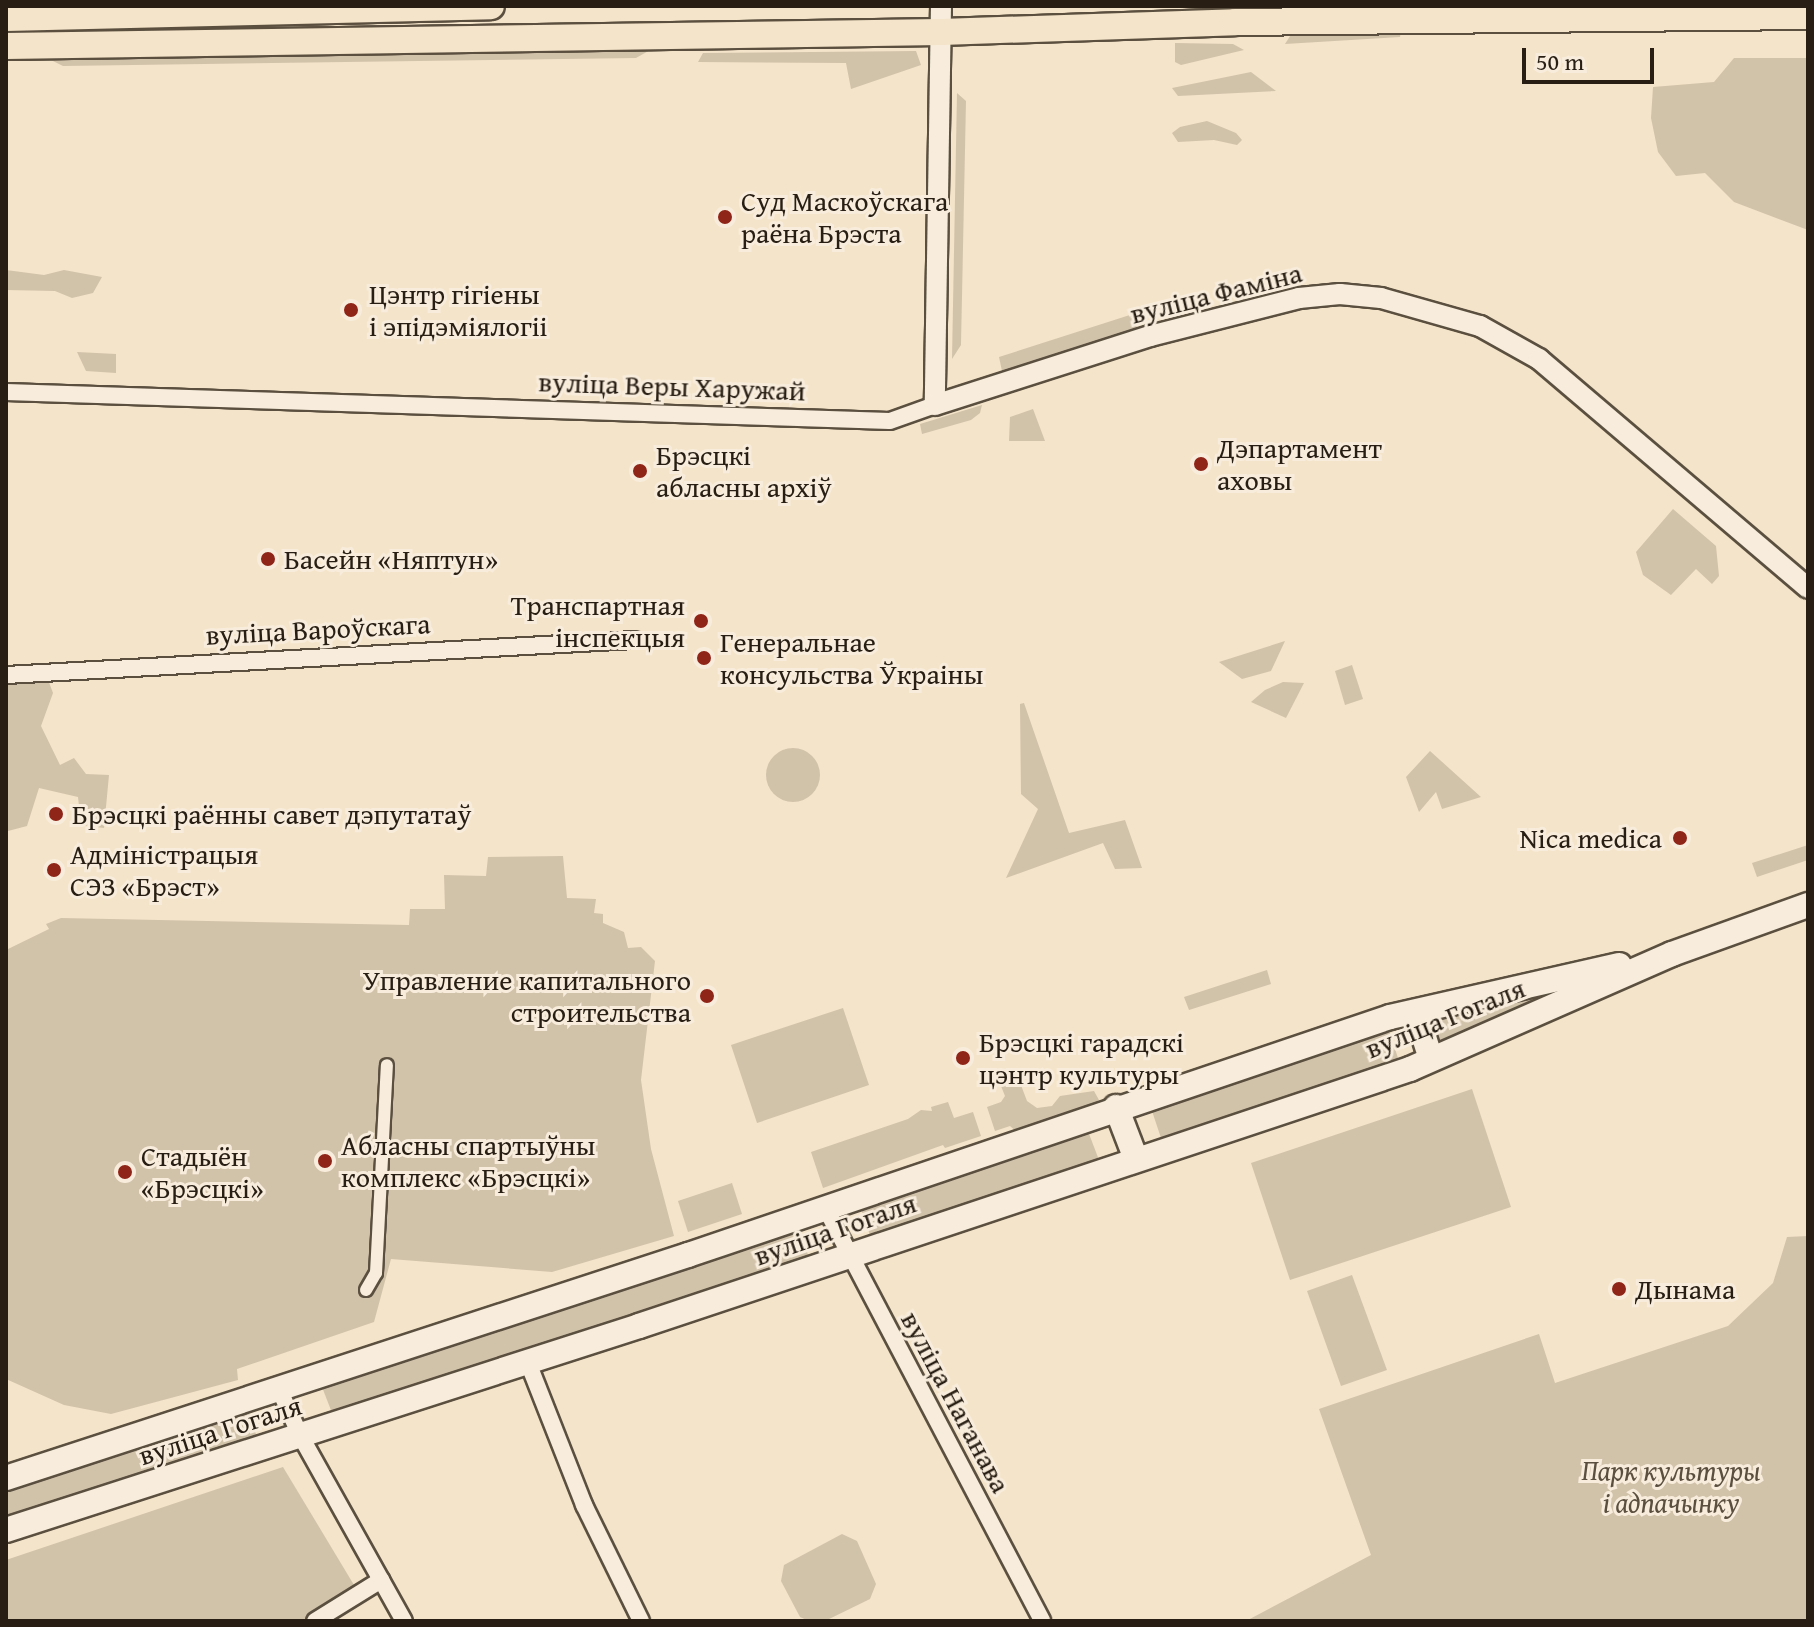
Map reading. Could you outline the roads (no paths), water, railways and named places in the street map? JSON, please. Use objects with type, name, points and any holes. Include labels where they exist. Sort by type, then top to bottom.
[{"type":"main road","points":[[6,18],[491,6]]},
{"type":"main road","points":[[301,41],[314,28],[307,10]]},
{"type":"main road","points":[[6,46],[301,41],[941,19],[1235,22],[1808,16]]},
{"type":"main road","name":"вуліца Гогаля","points":[[6,1530],[849,1255],[1431,1059],[1672,954],[1808,905]]},
{"type":"main road","name":"вуліца Гогаля","points":[[6,1478],[1390,1017],[1672,954]]},
{"type":"main road","points":[[1416,1012],[1431,1059]]},
{"type":"main road","points":[[1116,1107],[1136,1159]]},
{"type":"street","points":[[935,405],[941,19]]},
{"type":"street","name":"вуліца Фаміна","points":[[935,405],[1150,336],[1287,301],[1340,294],[1381,298],[1480,326],[1539,359],[1808,588]]},
{"type":"street","name":"вуліца Веры Харужай","points":[[6,392],[890,421],[935,405]]},
{"type":"street","name":"вуліца Вароўскага","points":[[6,675],[427,648],[634,640]]},
{"type":"street","points":[[366,1290],[376,1273],[387,1065]]},
{"type":"street","name":"вуліца Наганава","points":[[825,1207],[1042,1621]]},
{"type":"street","points":[[527,1360],[584,1505],[641,1621]]},
{"type":"street","points":[[279,1389],[300,1435],[404,1621]]},
{"type":"street","points":[[315,1621],[381,1580]]},
{"type":"place","name":"Суд Маскоўскага раёна Брэста","points":[[725,217]]},
{"type":"place","name":"Цэнтр гігіены і эпідэміялогіі","points":[[351,310]]},
{"type":"place","name":"Дэпартамент аховы","points":[[1201,464]]},
{"type":"place","name":"Брэсцкі абласны архіў","points":[[640,471]]},
{"type":"place","name":"Басейн «Няптун»","points":[[268,559]]},
{"type":"place","name":"Транспартная інспекцыя","points":[[701,621]]},
{"type":"place","name":"Генеральнае консульства Ўкраіны","points":[[704,658]]},
{"type":"place","name":"Брэсцкі раённы савет дэпутатаў","points":[[56,814]]},
{"type":"place","name":"Nica medica","points":[[1680,838]]},
{"type":"place","name":"Адміністрацыя СЭЗ «Брэст»","points":[[54,870]]},
{"type":"place","name":"Управление капитального строительства","points":[[707,996]]},
{"type":"place","name":"Брэсцкі гарадскі цэнтр культуры","points":[[963,1058]]},
{"type":"place","name":"Абласны спартыўны комплекс «Брэсцкі»","points":[[325,1161]]},
{"type":"place","name":"Стадыён «Брэсцкі»","points":[[125,1172]]},
{"type":"place","name":"Дынама","points":[[1619,1289]]},
{"type":"park label","name":"Парк культуры і адпачынку","points":[[1671,1486]]}]
